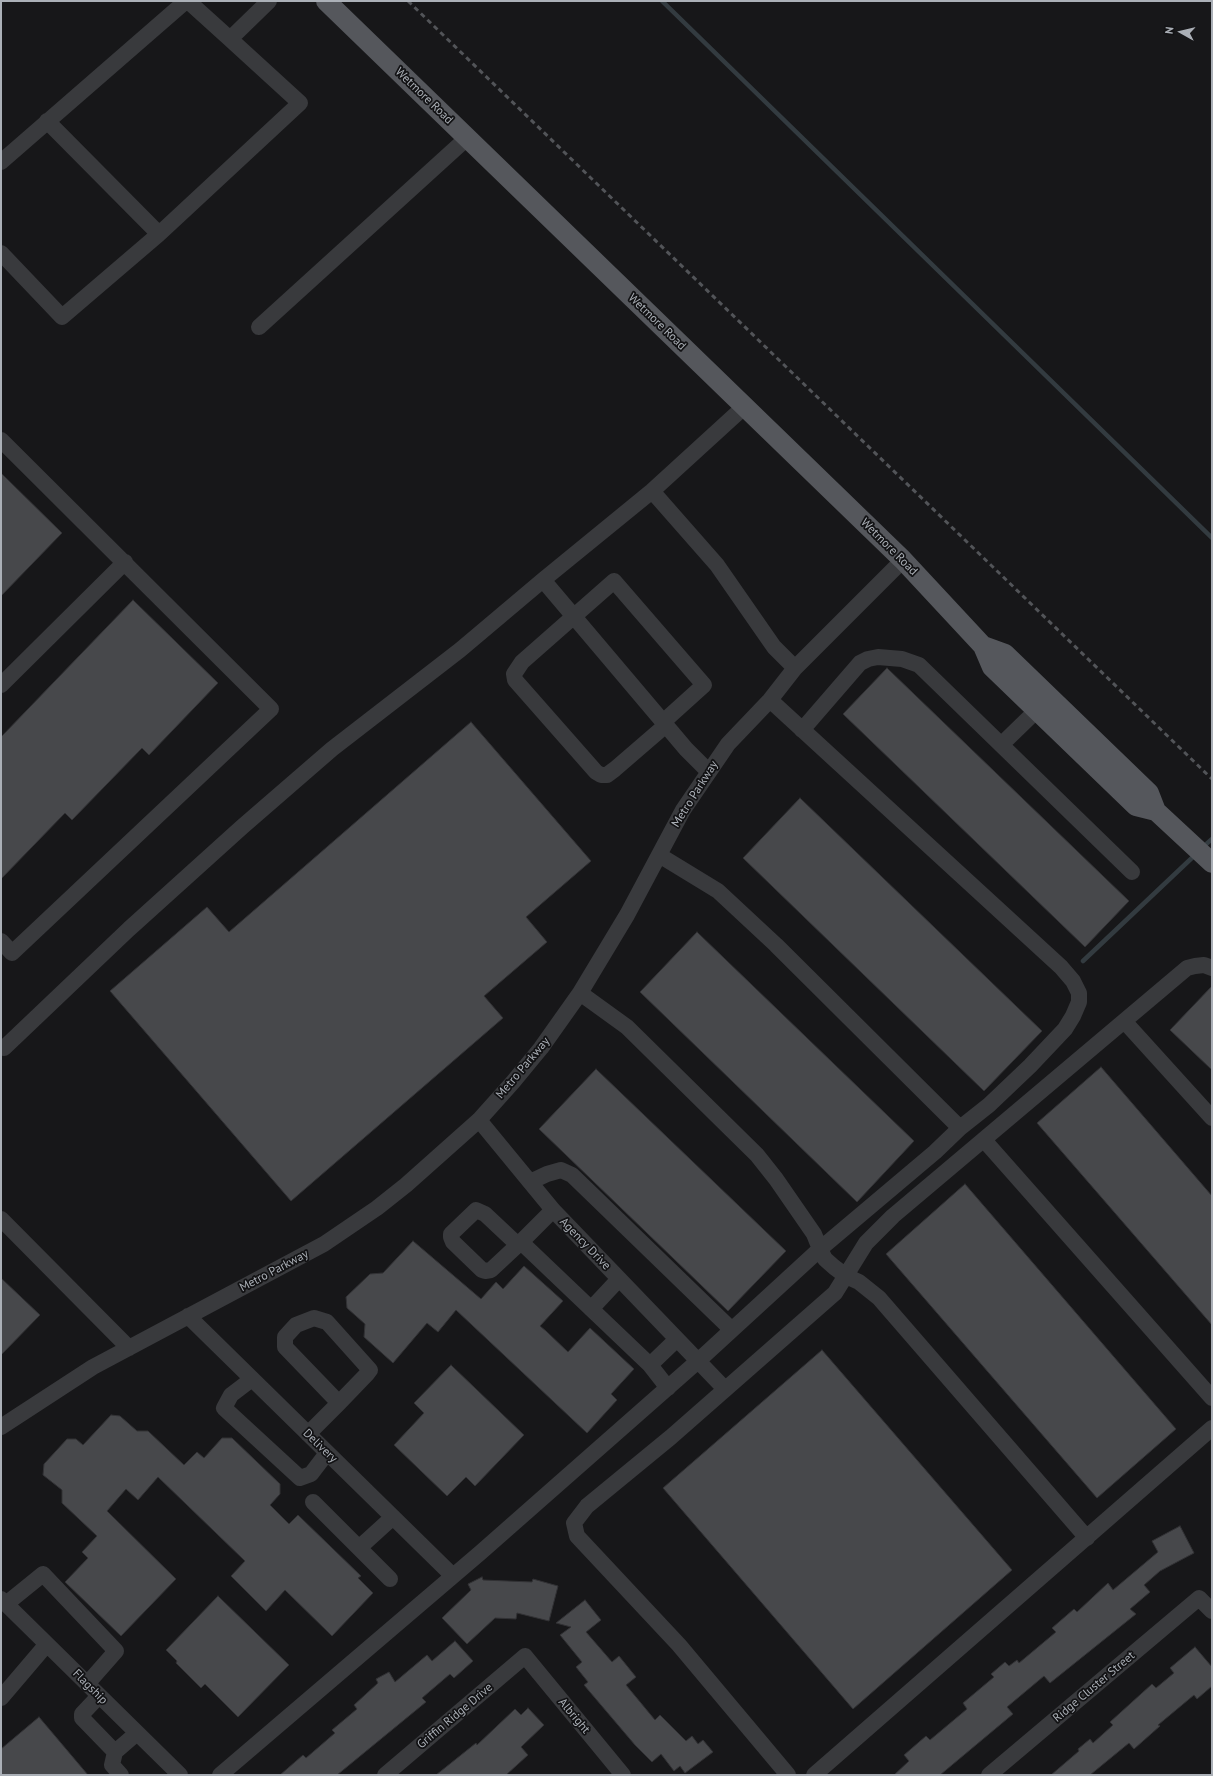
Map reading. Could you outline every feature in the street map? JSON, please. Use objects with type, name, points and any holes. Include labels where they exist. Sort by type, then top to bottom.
[{"type":"main road","name":"Wetmore Road","points":[[326,1],[903,560],[984,646],[992,667],[1136,806],[1156,811]]},
{"type":"main road","name":"Wetmore Road","points":[[984,646],[1005,654],[1149,793],[1156,811],[1203,855]]},
{"type":"street","points":[[1,162],[187,1],[300,103],[158,234],[62,317],[1,253]]},
{"type":"street","points":[[230,39],[269,1]]},
{"type":"street","points":[[48,122],[158,234]]},
{"type":"street","points":[[259,327],[467,138]]},
{"type":"street","points":[[4,1048],[129,928],[332,749],[460,650],[652,491],[744,407]]},
{"type":"street","points":[[1,440],[271,709],[12,953],[1,941]]},
{"type":"street","points":[[652,491],[717,565],[774,647],[795,668]]},
{"type":"street","name":"Metro Parkway","points":[[1,1427],[93,1367],[324,1244],[377,1208],[406,1185],[479,1120],[541,1048],[580,994],[627,915],[683,810],[708,771],[728,744],[770,700],[795,668],[903,560]]},
{"type":"street","points":[[1,685],[125,562]]},
{"type":"street","points":[[543,580],[664,723],[708,771]]},
{"type":"street","points":[[614,581],[704,685],[607,775],[601,775],[596,772],[515,680],[514,674],[522,662],[574,616],[614,581]]},
{"type":"street","points":[[802,730],[860,663],[873,658],[892,658],[910,661],[919,665],[1132,872]]},
{"type":"street","points":[[220,1775],[452,1575],[480,1553],[668,1388],[820,1249],[994,1100],[1030,1066],[1074,1016],[1079,1002],[1079,993],[1073,981],[1061,967],[770,700]]},
{"type":"street","points":[[1002,744],[1037,710]]},
{"type":"street","points":[[659,855],[718,891],[776,945],[960,1128]]},
{"type":"street","points":[[788,1775],[679,1645],[577,1536],[574,1523],[587,1506],[671,1437],[835,1293],[866,1243],[893,1216],[1125,1022],[1187,968],[1204,965],[1212,968]]},
{"type":"street","points":[[580,994],[627,1027],[757,1155],[776,1178],[814,1234],[825,1259],[846,1276],[859,1282],[879,1298],[1087,1538]]},
{"type":"street","points":[[1125,1022],[1212,1118]]},
{"type":"street","name":"Agency Drive","points":[[479,1120],[553,1210],[724,1389]]},
{"type":"street","points":[[984,1140],[1212,1398]]},
{"type":"street","points":[[530,1182],[547,1174],[561,1170],[572,1175],[732,1330]]},
{"type":"street","points":[[553,1210],[519,1243],[591,1308],[650,1365],[668,1388]]},
{"type":"street","points":[[1,1220],[129,1348]]},
{"type":"street","points":[[591,1308],[619,1279]]},
{"type":"street","name":"Delivery","points":[[188,1316],[452,1575]]},
{"type":"street","points":[[308,1434],[339,1403],[370,1370],[328,1322],[314,1318],[296,1325],[285,1337],[285,1347],[339,1403]]},
{"type":"street","points":[[650,1365],[677,1339]]},
{"type":"street","points":[[252,1379],[231,1395],[224,1408],[300,1478],[311,1474],[328,1453]]},
{"type":"street","points":[[814,1775],[1212,1428]]},
{"type":"street","points":[[313,1502],[360,1547],[390,1579]]},
{"type":"street","points":[[360,1547],[393,1517]]},
{"type":"street","points":[[4,1601],[43,1574],[116,1651],[87,1684]]},
{"type":"street","name":"Ridge Cluster Street","points":[[990,1775],[1198,1598],[1212,1611]]},
{"type":"street","name":"Flagship","points":[[4,1601],[180,1775]]},
{"type":"street","points":[[3,1692],[47,1644]]},
{"type":"street","name":"Griffin Ridge Drive","points":[[385,1775],[525,1656]]},
{"type":"street","name":"Albright","points":[[525,1656],[623,1775]]},
{"type":"street","points":[[99,1696],[82,1714],[82,1718],[115,1752]]},
{"type":"street","points":[[122,1775],[112,1765],[115,1752],[137,1733]]},
{"type":"building","points":[[1,473],[62,533],[1,596]]},
{"type":"building","points":[[133,600],[218,683],[149,755],[142,748],[72,820],[65,813],[1,879],[1,737]]},
{"type":"building","points":[[887,668],[1129,901],[1085,947],[843,714]]},
{"type":"building","points":[[471,722],[591,861],[526,917],[547,942],[484,996],[503,1018],[291,1201],[110,991],[207,907],[229,932]]},
{"type":"building","points":[[800,798],[1042,1031],[984,1091],[743,858]]},
{"type":"building","points":[[697,932],[914,1141],[857,1202],[640,992]]},
{"type":"building","points":[[1212,986],[1212,1070],[1170,1030]]},
{"type":"building","points":[[1101,1067],[1212,1196],[1212,1325],[1037,1123]]},
{"type":"building","points":[[596,1069],[786,1251],[728,1311],[539,1129]]},
{"type":"building","points":[[965,1184],[1176,1429],[1097,1498],[886,1254]]},
{"type":"building","points":[[413,1241],[481,1299],[496,1282],[503,1289],[524,1266],[563,1301],[540,1326],[568,1352],[590,1328],[634,1369],[611,1394],[617,1400],[587,1433],[456,1310],[438,1332],[427,1323],[393,1363],[364,1337],[365,1324],[347,1308],[346,1297],[370,1274],[383,1273]]},
{"type":"building","points":[[1,1278],[40,1315],[1,1355]]},
{"type":"building","points":[[822,1350],[1012,1570],[853,1709],[663,1488]]},
{"type":"building","points":[[451,1365],[524,1435],[475,1486],[466,1477],[447,1496],[394,1445],[424,1413],[414,1403]]},
{"type":"building","points":[[111,1415],[120,1416],[137,1431],[148,1431],[184,1465],[197,1452],[204,1458],[222,1438],[232,1438],[280,1484],[280,1494],[270,1505],[289,1524],[298,1515],[361,1576],[358,1578],[373,1593],[332,1636],[285,1590],[266,1611],[231,1576],[245,1561],[158,1477],[138,1500],[126,1489],[107,1511],[176,1579],[121,1636],[65,1582],[88,1558],[82,1552],[97,1536],[62,1503],[62,1490],[43,1475],[44,1464],[67,1439],[76,1439],[83,1445]]},
{"type":"building","points":[[1180,1526],[1194,1553],[1160,1571],[1144,1585],[1150,1592],[1130,1609],[1136,1614],[1050,1683],[1044,1676],[1007,1707],[1013,1714],[940,1775],[894,1775],[909,1761],[904,1755],[926,1736],[930,1740],[967,1709],[963,1703],[994,1677],[991,1674],[1005,1662],[1009,1666],[1017,1660],[1019,1663],[1056,1632],[1052,1628],[1074,1609],[1077,1612],[1108,1583],[1113,1590],[1158,1552],[1152,1541]]},
{"type":"building","points":[[482,1577],[483,1580],[532,1582],[533,1579],[558,1586],[549,1621],[517,1613],[516,1619],[495,1618],[467,1644],[442,1618],[471,1590],[468,1584]]},
{"type":"building","points":[[218,1596],[289,1665],[238,1717],[205,1684],[201,1688],[176,1663],[177,1661],[166,1650]]},
{"type":"building","points":[[585,1600],[601,1620],[586,1632],[612,1662],[619,1656],[636,1677],[626,1685],[655,1720],[660,1715],[686,1741],[692,1736],[698,1744],[703,1740],[713,1752],[685,1773],[680,1766],[674,1771],[661,1754],[652,1762],[635,1745],[584,1685],[588,1682],[576,1667],[582,1662],[560,1635],[571,1627],[556,1623]]},
{"type":"building","points":[[455,1641],[473,1661],[454,1678],[450,1674],[422,1698],[426,1702],[337,1775],[280,1775],[303,1755],[306,1758],[335,1733],[332,1730],[357,1709],[354,1705],[378,1683],[376,1679],[389,1672],[395,1682],[427,1655],[432,1661]]},
{"type":"building","points":[[1195,1647],[1212,1667],[1212,1686],[1197,1699],[1194,1695],[1158,1725],[1160,1726],[1134,1749],[1129,1743],[1090,1775],[1051,1775],[1079,1751],[1078,1749],[1090,1739],[1093,1743],[1113,1725],[1110,1722],[1152,1684],[1156,1688],[1174,1673],[1170,1668]]},
{"type":"building","points":[[528,1708],[544,1725],[521,1747],[528,1755],[506,1775],[436,1775],[476,1743],[477,1745],[515,1709],[521,1715]]},
{"type":"building","points":[[39,1717],[88,1775],[1,1775],[1,1749]]},
{"type":"waterway","points":[[662,1],[1212,538]]},
{"type":"waterway","points":[[1203,847],[1212,839]]},
{"type":"waterway","points":[[1083,961],[1195,855]]},
{"type":"railway","points":[[408,1],[1212,779]]}]
